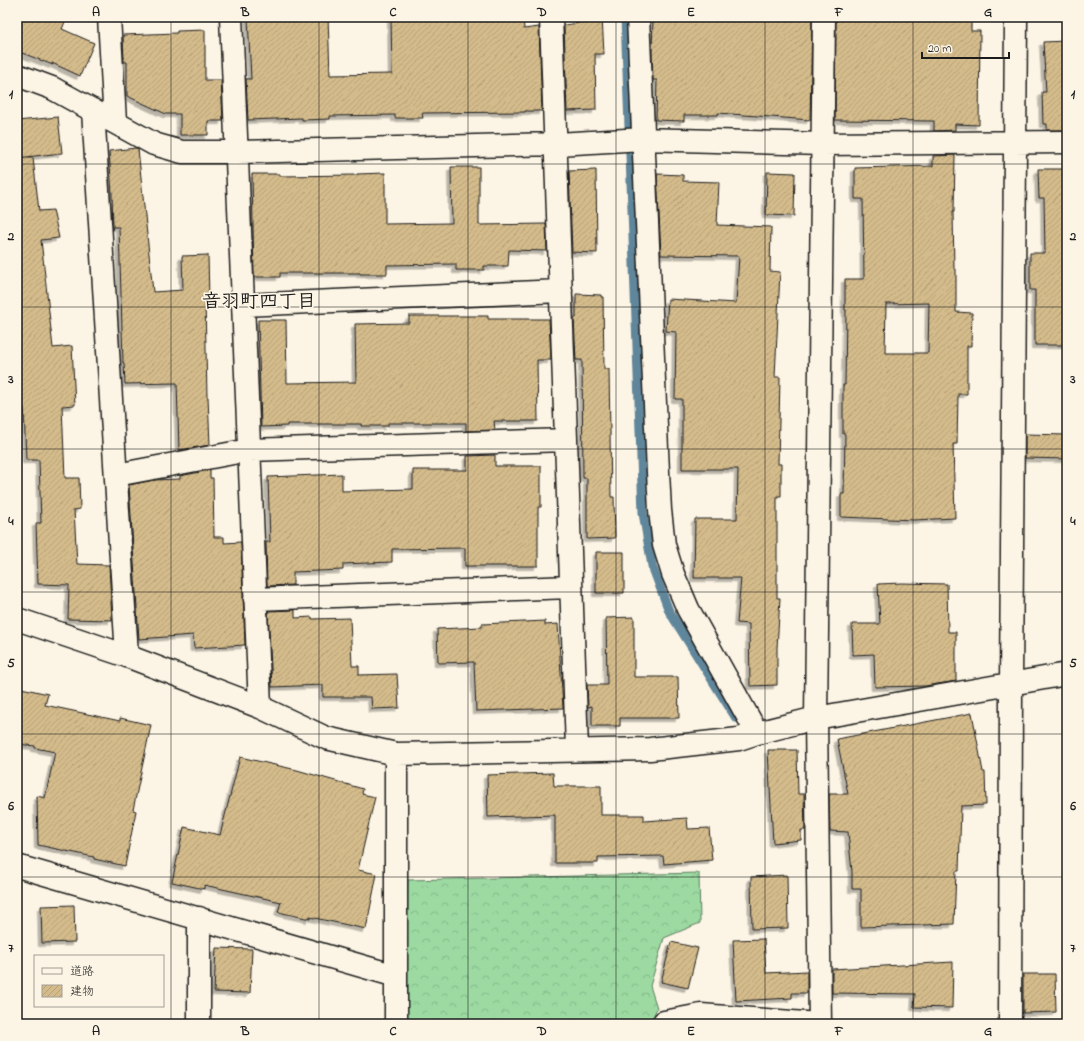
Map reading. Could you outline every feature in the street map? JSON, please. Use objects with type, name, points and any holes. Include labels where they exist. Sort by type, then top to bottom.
[{"type":"street","points":[[109,17],[115,122]]},
{"type":"street","points":[[230,17],[260,707]]},
{"type":"street","points":[[551,17],[557,144],[577,749]]},
{"type":"street","points":[[638,17],[658,472],[664,544],[673,574],[688,609],[757,733]]},
{"type":"street","points":[[663,1024],[664,1022],[701,1016],[819,1024],[816,718],[824,17]]},
{"type":"street","points":[[1010,1024],[1016,17]]},
{"type":"street","points":[[17,75],[52,88],[154,144],[182,152],[557,144],[643,139],[823,144],[1015,141],[1067,142]]},
{"type":"street","points":[[93,110],[127,656]]},
{"type":"street","points":[[243,305],[561,291]]},
{"type":"street","points":[[116,475],[249,450],[566,440]]},
{"type":"street","points":[[255,599],[571,587]]},
{"type":"street","points":[[17,619],[127,656],[260,707],[326,738],[396,754],[577,749],[650,749],[739,739],[816,718],[1067,674]]},
{"type":"street","points":[[396,754],[396,1024]]},
{"type":"street","points":[[17,866],[396,976]]},
{"type":"street","points":[[199,918],[199,1024]]},
{"type":"green space","points":[[699,873],[700,923],[664,938],[650,986],[657,1008],[650,1024],[406,1024],[408,880]]},
{"type":"building","points":[[17,17],[67,17],[62,29],[94,43],[80,76],[52,63],[53,65],[17,51]]},
{"type":"building","points":[[276,17],[276,19],[328,17],[330,75],[392,74],[391,18],[523,17],[524,29],[539,27],[542,111],[422,113],[423,118],[395,118],[395,115],[330,116],[330,119],[302,120],[302,118],[248,120],[246,79],[251,79],[248,18]]},
{"type":"building","points":[[578,17],[602,17],[604,54],[595,54],[596,110],[567,111],[564,25],[579,23]]},
{"type":"building","points":[[653,17],[812,17],[810,120],[718,113],[718,115],[684,115],[684,121],[656,120],[657,80],[653,80]]},
{"type":"building","points":[[836,17],[971,18],[971,31],[980,31],[979,125],[955,124],[955,130],[934,131],[934,121],[835,120]]},
{"type":"building","points":[[205,30],[205,80],[221,80],[223,121],[208,121],[208,135],[180,135],[180,114],[166,114],[127,96],[127,62],[124,62],[123,35],[177,33],[177,31]]},
{"type":"building","points":[[1067,41],[1067,130],[1047,130],[1047,124],[1043,124],[1042,92],[1046,92],[1043,42]]},
{"type":"building","points":[[58,117],[62,153],[17,158],[17,121]]},
{"type":"building","points":[[138,149],[153,292],[183,290],[182,256],[208,255],[209,300],[205,300],[207,397],[210,445],[179,450],[177,383],[125,384],[119,227],[113,227],[109,151]]},
{"type":"building","points":[[955,155],[953,212],[954,269],[956,269],[956,312],[972,313],[971,346],[967,346],[967,394],[958,394],[957,444],[953,444],[955,518],[914,520],[841,517],[841,494],[844,494],[845,434],[843,434],[843,385],[845,385],[845,279],[864,279],[863,199],[855,199],[855,168],[933,166],[933,156]],"holes":[[[929,303],[928,353],[885,353],[886,304]]]},
{"type":"building","points":[[17,158],[33,158],[39,211],[53,210],[59,238],[41,240],[53,348],[72,346],[75,405],[62,406],[65,478],[79,478],[80,509],[74,510],[77,564],[109,565],[112,620],[68,619],[69,585],[38,584],[36,523],[41,523],[39,460],[26,460],[24,408],[20,408],[17,360]]},
{"type":"building","points":[[451,167],[479,167],[479,225],[546,224],[547,251],[509,250],[508,266],[484,266],[484,270],[456,270],[456,264],[387,265],[387,274],[280,273],[280,277],[254,277],[252,174],[280,174],[280,176],[385,173],[385,224],[452,223]]},
{"type":"building","points":[[1038,169],[1067,169],[1067,345],[1035,345],[1035,290],[1030,290],[1030,253],[1045,253],[1044,198],[1039,198]]},
{"type":"building","points":[[596,170],[597,253],[572,252],[569,171]]},
{"type":"building","points":[[767,172],[795,173],[794,216],[766,215]]},
{"type":"building","points":[[657,174],[683,175],[683,181],[719,182],[717,225],[771,227],[770,271],[780,272],[775,377],[780,377],[778,464],[781,464],[781,496],[777,496],[777,598],[780,598],[777,648],[777,685],[750,686],[749,624],[737,623],[741,578],[694,578],[695,519],[737,519],[738,469],[682,469],[682,399],[675,399],[676,332],[666,331],[668,299],[736,303],[739,256],[661,255]]},
{"type":"building","points":[[576,294],[601,295],[601,297],[603,297],[604,369],[609,369],[611,497],[614,497],[615,538],[587,539],[587,478],[583,478],[582,360],[576,360],[574,318],[576,318]]},
{"type":"building","points":[[409,316],[488,316],[488,319],[549,319],[551,360],[537,360],[538,421],[494,421],[495,430],[466,431],[466,423],[388,423],[388,426],[361,426],[361,424],[287,424],[287,426],[261,427],[258,320],[286,320],[287,383],[356,382],[355,324],[409,323]]},
{"type":"building","points":[[1025,434],[1067,435],[1067,459],[1025,458]]},
{"type":"building","points":[[495,455],[495,466],[541,466],[541,507],[538,507],[538,566],[465,566],[465,548],[392,549],[392,562],[343,564],[343,570],[293,572],[293,585],[267,586],[266,542],[270,542],[268,477],[342,474],[342,491],[413,489],[413,470],[467,470],[467,456]]},
{"type":"building","points":[[210,470],[210,478],[213,478],[214,537],[224,537],[224,543],[241,542],[245,645],[194,648],[193,635],[139,639],[129,485],[154,480],[180,479],[180,476]]},
{"type":"building","points":[[596,552],[624,552],[624,593],[596,593]]},
{"type":"building","points":[[878,584],[947,584],[948,632],[956,632],[956,681],[925,686],[875,687],[874,654],[853,655],[852,624],[880,624]]},
{"type":"building","points":[[295,610],[295,618],[350,618],[352,666],[359,666],[359,675],[397,674],[399,708],[372,709],[371,697],[323,697],[323,685],[272,687],[268,611]]},
{"type":"building","points":[[634,617],[634,677],[678,677],[679,718],[620,718],[620,726],[592,726],[592,706],[588,707],[587,685],[607,685],[606,618]]},
{"type":"building","points":[[545,621],[545,625],[558,624],[563,708],[476,711],[474,662],[438,663],[437,629],[482,627],[482,624]]},
{"type":"building","points":[[17,687],[48,694],[45,705],[120,721],[120,718],[151,725],[133,810],[136,811],[125,866],[94,859],[94,857],[38,845],[37,796],[45,798],[55,752],[35,748],[35,746],[17,744]]},
{"type":"building","points":[[972,713],[983,772],[985,772],[986,805],[961,806],[959,871],[956,871],[954,924],[861,927],[861,889],[852,889],[848,832],[830,831],[829,794],[848,794],[837,739]]},
{"type":"building","points":[[768,750],[797,750],[798,794],[804,794],[805,830],[801,830],[801,840],[773,843]]},
{"type":"building","points":[[240,757],[297,770],[363,789],[362,794],[375,797],[358,870],[377,874],[366,929],[278,912],[281,902],[204,885],[204,889],[172,882],[184,827],[220,835]]},
{"type":"building","points":[[553,773],[554,786],[601,786],[601,815],[644,815],[644,821],[687,818],[688,829],[709,828],[712,860],[664,864],[663,856],[598,857],[598,863],[555,863],[555,815],[488,817],[487,775]]},
{"type":"building","points":[[787,875],[788,928],[752,929],[751,877]]},
{"type":"building","points":[[74,905],[75,942],[42,943],[41,906]]},
{"type":"building","points":[[764,939],[766,973],[807,971],[807,993],[792,993],[792,998],[736,1001],[733,940]]},
{"type":"building","points":[[671,942],[698,948],[688,988],[661,982]]},
{"type":"building","points":[[216,948],[252,949],[250,993],[214,992]]},
{"type":"building","points":[[953,962],[952,1008],[914,1007],[915,994],[832,993],[832,969]]},
{"type":"building","points":[[1023,974],[1055,974],[1056,1012],[1023,1013]]},
{"type":"waterway","points":[[625,17],[643,513],[652,566],[669,611],[736,718]]},
{"type":"district","name":"音羽町四丁目","points":[[259,302]]}]
